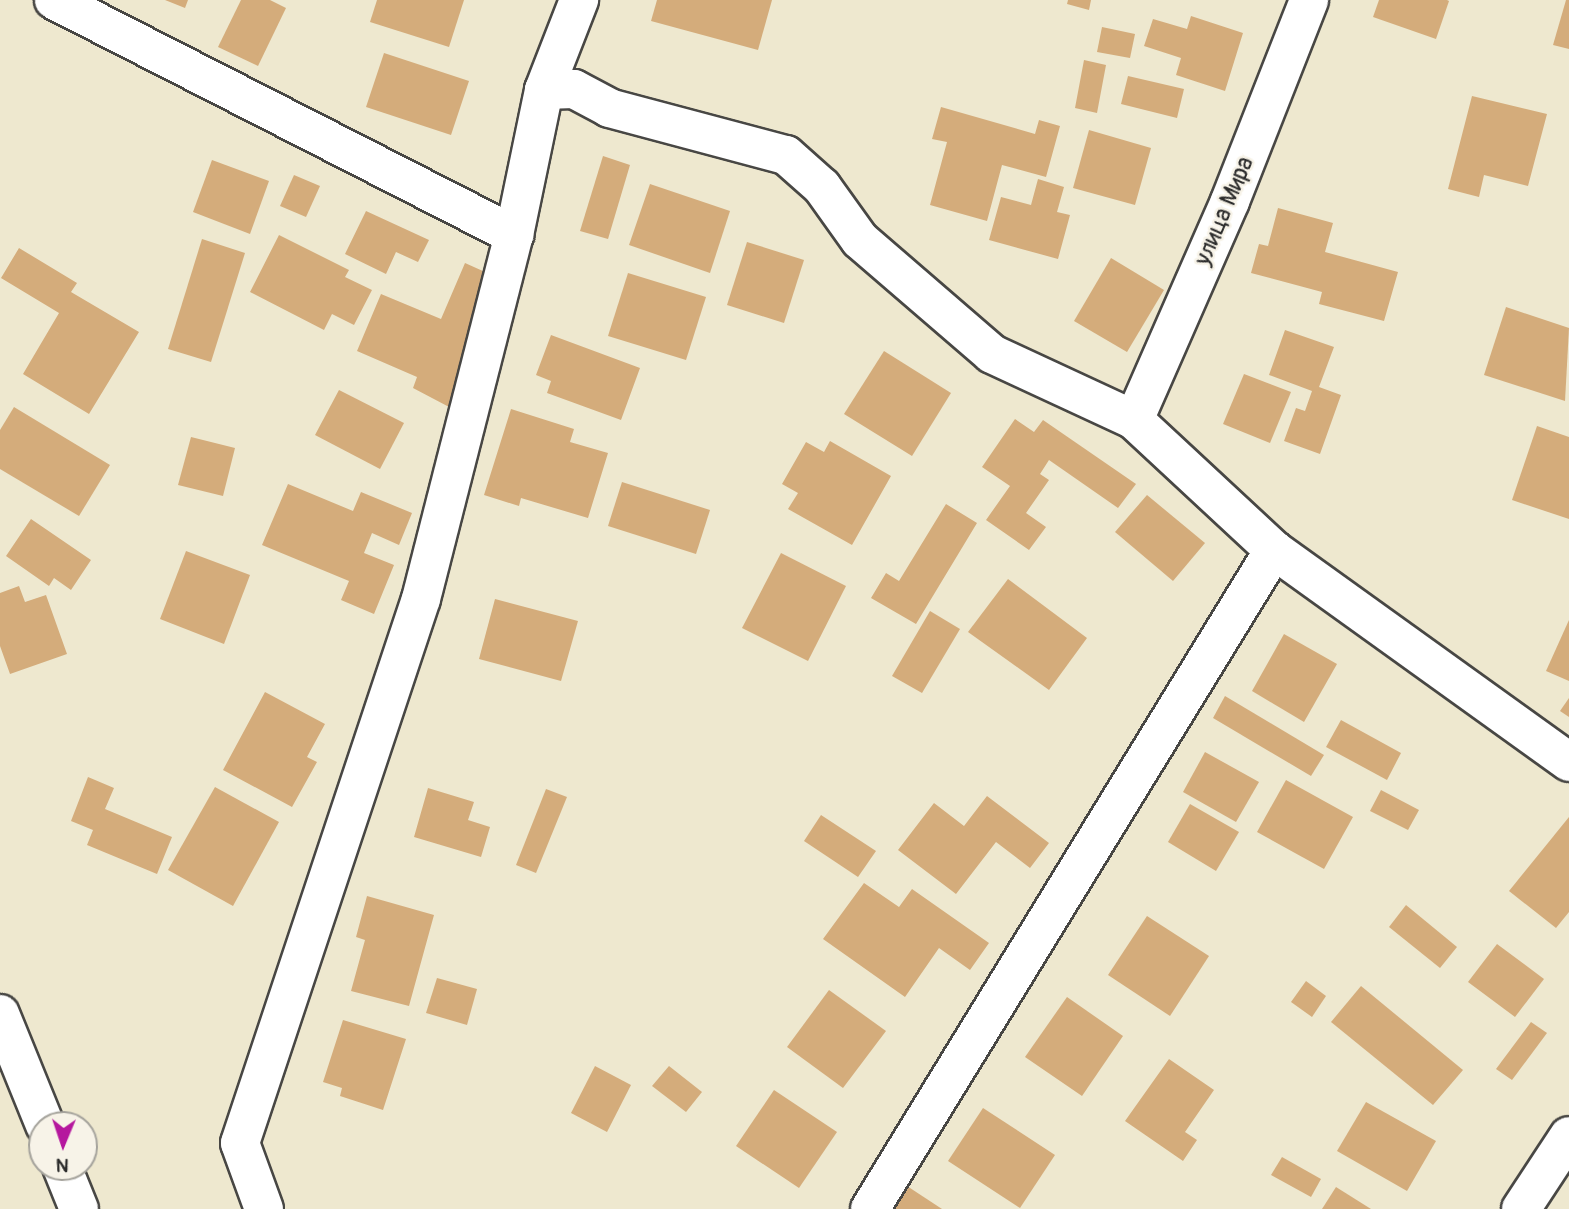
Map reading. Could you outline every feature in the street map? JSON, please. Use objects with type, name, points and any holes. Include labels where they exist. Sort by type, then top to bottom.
[{"type":"street","points":[[54,0],[514,235]]},
{"type":"street","points":[[264,1209],[240,1143],[421,599],[514,235],[544,90],[579,0]]},
{"type":"street","name":"улица Мира","points":[[1134,420],[1230,201],[1309,0]]},
{"type":"street","points":[[544,90],[574,89],[608,108],[786,155],[822,187],[860,240],[992,354],[1134,420],[1274,550],[1569,762]]},
{"type":"street","points":[[870,1209],[1274,550]]},
{"type":"street","points":[[2,1027],[39,1111]]},
{"type":"street","points":[[1521,1209],[1569,1136]]},
{"type":"street","points":[[68,1181],[79,1209]]},
{"type":"building","points":[[165,0],[188,0],[185,8]]},
{"type":"building","points":[[241,0],[270,0],[286,8],[258,66],[218,47]]},
{"type":"building","points":[[377,0],[464,0],[449,47],[370,22]]},
{"type":"building","points":[[657,0],[772,0],[758,50],[651,21]]},
{"type":"building","points":[[1068,0],[1091,0],[1089,10],[1067,4]]},
{"type":"building","points":[[1379,0],[1449,1],[1436,39],[1373,17]]},
{"type":"building","points":[[1566,0],[1569,0],[1569,49],[1553,45]]},
{"type":"building","points":[[1191,16],[1243,33],[1225,91],[1176,75],[1181,58],[1144,46],[1153,19],[1187,29]]},
{"type":"building","points":[[1102,27],[1135,34],[1130,58],[1097,52]]},
{"type":"building","points":[[384,53],[469,81],[451,135],[366,107]]},
{"type":"building","points":[[1084,60],[1106,65],[1097,113],[1075,108]]},
{"type":"building","points":[[1128,76],[1184,89],[1177,118],[1121,104]]},
{"type":"building","points":[[1472,96],[1547,114],[1528,186],[1484,175],[1479,197],[1448,189]]},
{"type":"building","points":[[941,107],[1035,134],[1039,120],[1060,126],[1046,177],[1002,165],[987,221],[930,205],[947,142],[932,139]]},
{"type":"building","points":[[1089,130],[1151,148],[1135,205],[1073,188]]},
{"type":"building","points":[[603,156],[630,165],[608,239],[580,231]]},
{"type":"building","points":[[212,160],[269,181],[250,234],[193,212]]},
{"type":"building","points":[[294,175],[320,186],[306,217],[280,206]]},
{"type":"building","points":[[1038,179],[1064,187],[1057,212],[1070,215],[1058,259],[989,240],[1001,197],[1031,205]]},
{"type":"building","points":[[650,184],[730,211],[710,273],[629,245]]},
{"type":"building","points":[[1278,208],[1333,223],[1325,252],[1398,272],[1384,321],[1319,304],[1322,292],[1251,273],[1259,244],[1268,246]]},
{"type":"building","points":[[366,211],[429,240],[418,262],[396,252],[386,274],[345,254]]},
{"type":"building","points":[[279,235],[349,270],[345,277],[372,290],[354,325],[332,314],[324,330],[250,292]]},
{"type":"building","points":[[202,239],[245,253],[211,362],[168,349]]},
{"type":"building","points":[[747,242],[804,260],[784,323],[727,305]]},
{"type":"building","points":[[19,248],[77,283],[71,292],[139,332],[89,414],[23,374],[59,313],[1,278]]},
{"type":"building","points":[[1111,258],[1164,290],[1127,352],[1074,321]]},
{"type":"building","points":[[465,263],[494,276],[451,408],[413,388],[417,377],[357,351],[381,294],[441,319]]},
{"type":"building","points":[[628,273],[706,297],[686,360],[608,336]]},
{"type":"building","points":[[1506,307],[1569,328],[1565,401],[1484,375]]},
{"type":"building","points":[[1285,330],[1334,347],[1319,387],[1341,395],[1320,454],[1284,441],[1296,408],[1305,411],[1312,391],[1269,375]]},
{"type":"building","points":[[551,335],[640,368],[621,420],[547,393],[551,381],[536,375]]},
{"type":"building","points":[[884,351],[951,393],[912,456],[844,414]]},
{"type":"building","points":[[1244,374],[1291,392],[1270,443],[1223,424]]},
{"type":"building","points":[[339,390],[404,423],[380,469],[315,435]]},
{"type":"building","points":[[14,407],[110,465],[79,516],[0,469],[0,430]]},
{"type":"building","points":[[511,409],[574,429],[570,442],[608,453],[588,518],[521,498],[519,506],[484,495]]},
{"type":"building","points":[[1015,419],[1034,432],[1043,420],[1136,484],[1118,508],[1049,460],[1040,474],[1049,480],[1026,513],[1046,527],[1029,550],[986,520],[1010,486],[982,467]]},
{"type":"building","points":[[1537,426],[1569,437],[1569,519],[1512,500]]},
{"type":"building","points":[[191,437],[235,448],[223,496],[178,485]]},
{"type":"building","points":[[830,441],[891,476],[852,545],[788,509],[798,493],[782,484],[806,442],[824,452]]},
{"type":"building","points":[[622,482],[710,510],[696,554],[608,526]]},
{"type":"building","points":[[288,484],[353,511],[361,492],[412,513],[399,545],[372,533],[364,553],[394,565],[374,614],[341,600],[349,581],[262,545]]},
{"type":"building","points":[[1147,495],[1205,543],[1173,581],[1115,532]]},
{"type":"building","points":[[946,504],[977,523],[916,624],[871,598],[886,573],[899,581]]},
{"type":"building","points":[[31,519],[91,560],[71,590],[54,578],[49,586],[6,556]]},
{"type":"building","points":[[186,551],[250,575],[224,644],[160,619]]},
{"type":"building","points":[[781,553],[846,586],[808,661],[742,628]]},
{"type":"building","points":[[1008,579],[1087,638],[1049,690],[968,632]]},
{"type":"building","points":[[19,586],[25,602],[46,595],[67,654],[10,674],[0,646],[0,593]]},
{"type":"building","points":[[495,599],[578,621],[561,681],[479,659]]},
{"type":"building","points":[[930,611],[960,629],[922,693],[892,676]]},
{"type":"building","points":[[1569,620],[1569,681],[1546,671]]},
{"type":"building","points":[[1284,634],[1337,664],[1304,722],[1252,691]]},
{"type":"building","points":[[265,692],[325,724],[307,757],[317,762],[292,807],[223,770]]},
{"type":"building","points":[[1225,696],[1324,755],[1311,776],[1213,718]]},
{"type":"building","points":[[1569,698],[1569,717],[1560,711]]},
{"type":"building","points":[[1341,720],[1401,753],[1387,780],[1326,747]]},
{"type":"building","points":[[1205,752],[1259,782],[1236,822],[1183,792]]},
{"type":"building","points":[[88,777],[114,788],[105,809],[172,837],[157,874],[87,845],[93,830],[71,821]]},
{"type":"building","points":[[1286,780],[1353,817],[1324,869],[1257,832]]},
{"type":"building","points":[[215,787],[279,822],[233,906],[168,870]]},
{"type":"building","points":[[428,788],[474,802],[468,820],[490,827],[481,857],[414,837]]},
{"type":"building","points":[[546,789],[567,797],[536,873],[516,865]]},
{"type":"building","points":[[1381,790],[1419,810],[1408,830],[1370,811]]},
{"type":"building","points":[[987,796],[1049,843],[1030,868],[996,842],[956,894],[898,850],[934,803],[964,826]]},
{"type":"building","points":[[1190,804],[1239,832],[1216,871],[1168,842]]},
{"type":"building","points":[[821,815],[876,851],[858,877],[804,841]]},
{"type":"building","points":[[1569,817],[1569,912],[1556,928],[1509,891]]},
{"type":"building","points":[[864,883],[899,907],[912,889],[989,943],[970,970],[939,948],[905,997],[823,939]]},
{"type":"building","points":[[367,896],[434,915],[409,1006],[351,991],[365,940],[356,937]]},
{"type":"building","points":[[1406,905],[1457,947],[1440,968],[1389,927]]},
{"type":"building","points":[[1147,916],[1209,956],[1170,1016],[1108,975]]},
{"type":"building","points":[[1497,944],[1544,979],[1515,1017],[1468,982]]},
{"type":"building","points":[[437,978],[477,989],[467,1025],[426,1013]]},
{"type":"building","points":[[1306,981],[1326,996],[1312,1017],[1291,1002]]},
{"type":"building","points":[[1361,986],[1463,1070],[1433,1105],[1331,1022]]},
{"type":"building","points":[[829,990],[886,1031],[843,1088],[787,1047]]},
{"type":"building","points":[[1067,997],[1123,1036],[1082,1096],[1025,1057]]},
{"type":"building","points":[[343,1020],[406,1039],[383,1110],[340,1096],[342,1088],[323,1082]]},
{"type":"building","points":[[1531,1022],[1547,1033],[1512,1080],[1496,1069]]},
{"type":"building","points":[[1169,1059],[1214,1090],[1185,1132],[1197,1140],[1183,1161],[1125,1121]]},
{"type":"building","points":[[595,1066],[631,1085],[607,1132],[571,1113]]},
{"type":"building","points":[[669,1066],[702,1092],[686,1112],[652,1086]]},
{"type":"building","points":[[774,1090],[837,1132],[799,1188],[736,1146]]},
{"type":"building","points":[[1366,1102],[1436,1141],[1407,1191],[1337,1151]]},
{"type":"building","points":[[983,1108],[1055,1155],[1020,1208],[948,1161]]},
{"type":"building","points":[[1282,1157],[1321,1179],[1311,1197],[1271,1175]]},
{"type":"building","points":[[907,1186],[942,1209],[892,1209]]},
{"type":"building","points":[[1336,1187],[1371,1209],[1322,1209]]}]
